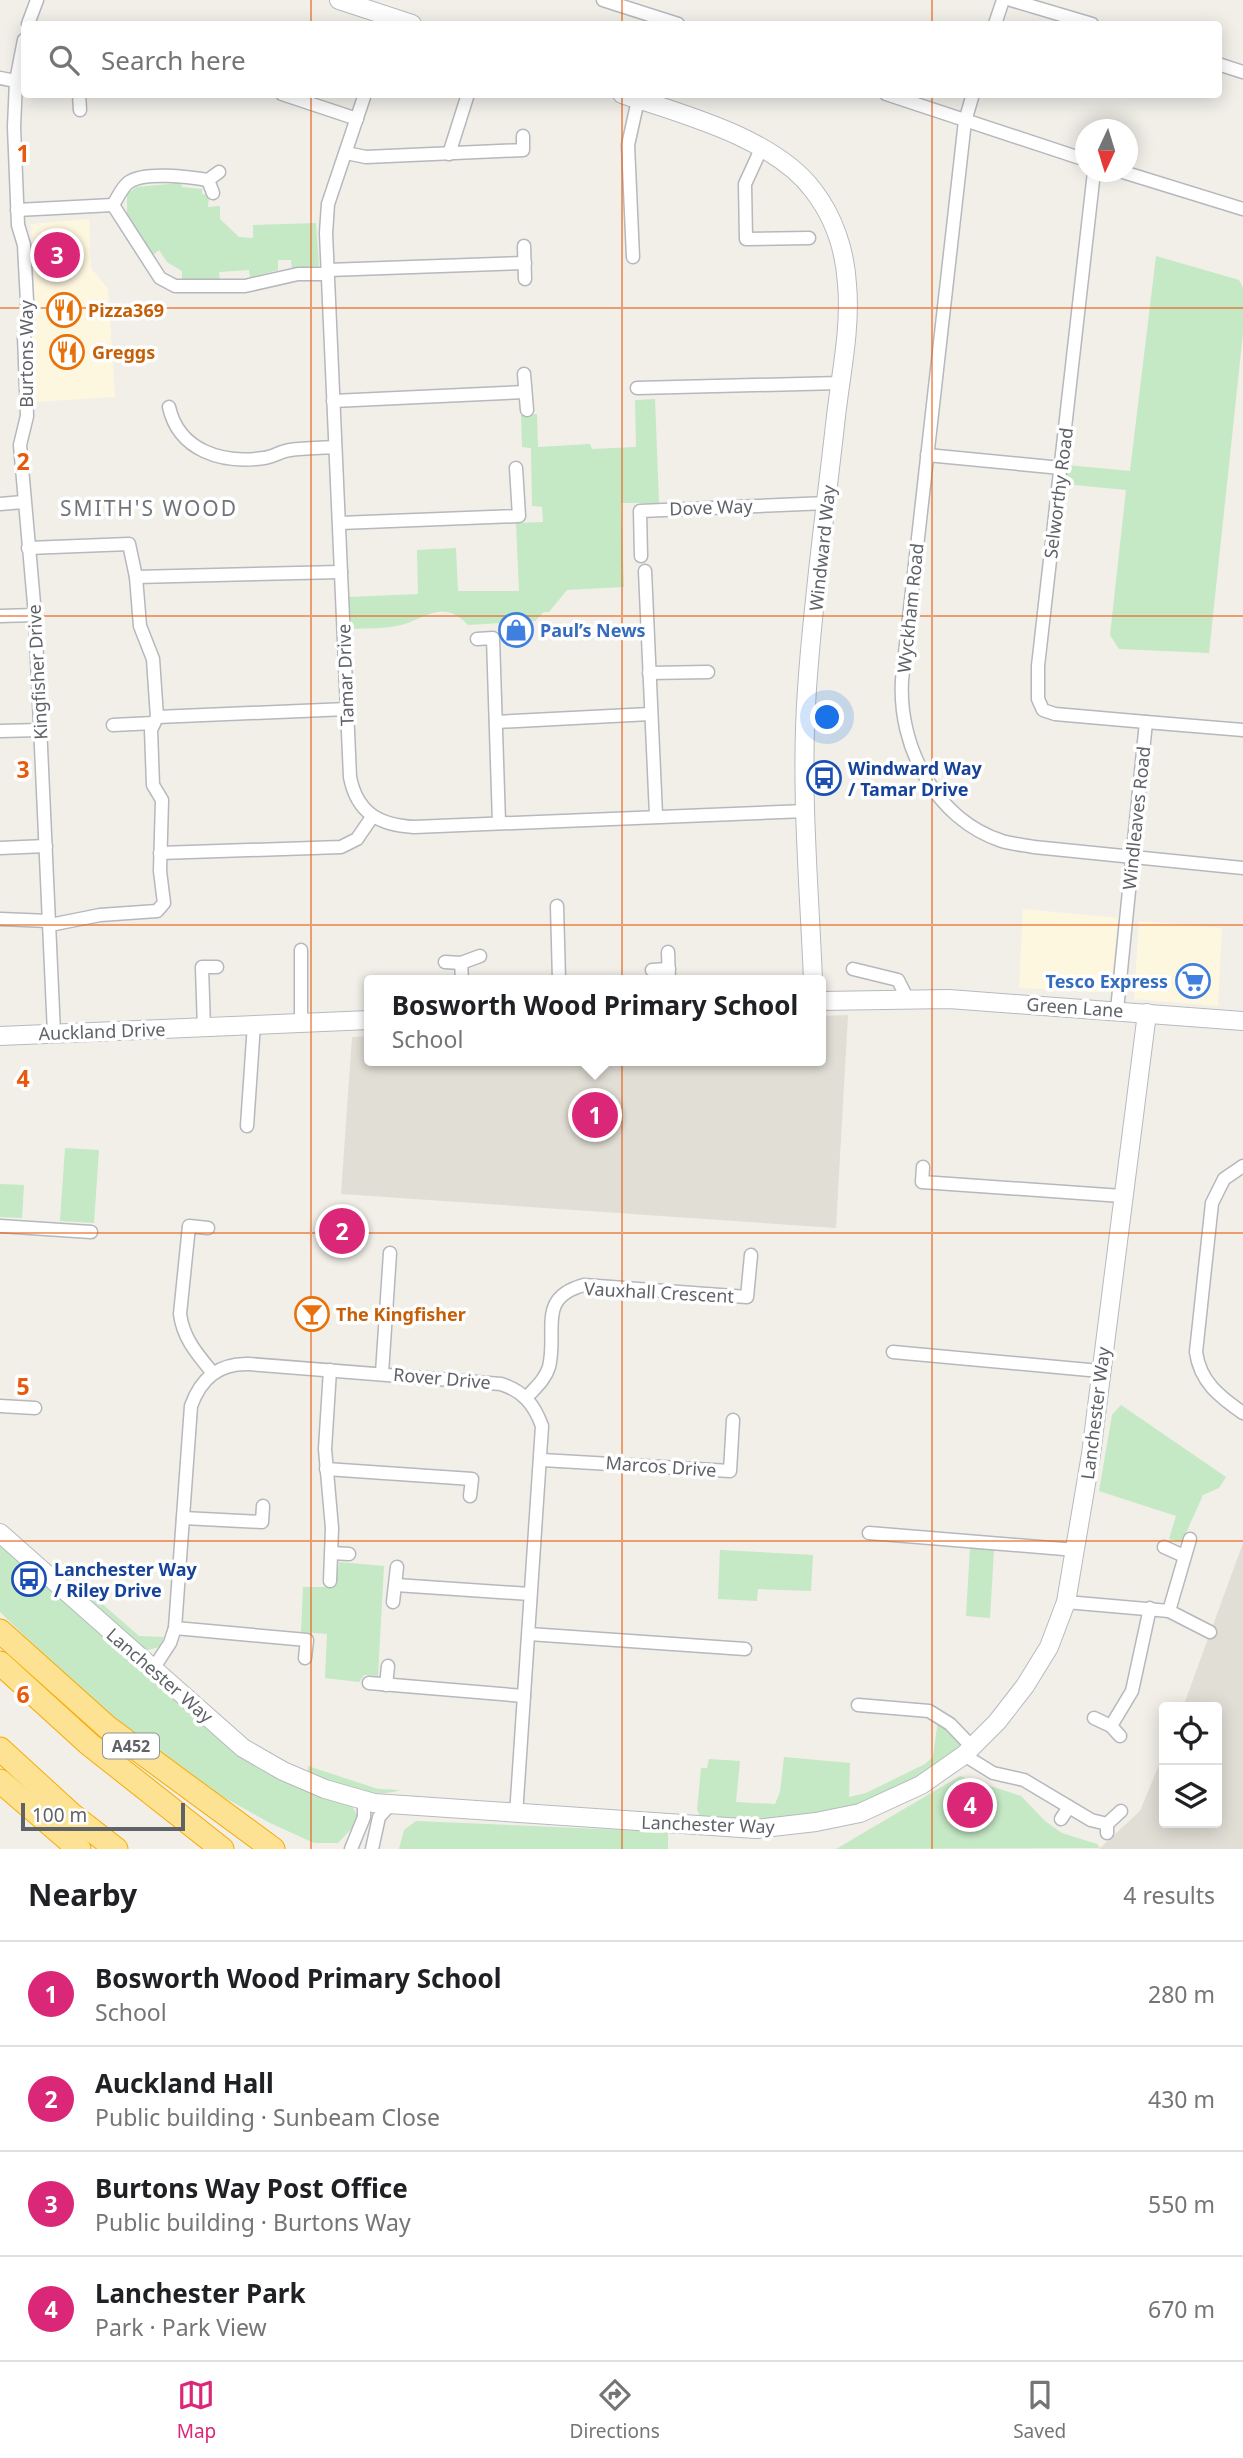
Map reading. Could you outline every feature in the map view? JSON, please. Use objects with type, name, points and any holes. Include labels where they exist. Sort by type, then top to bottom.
[{"type":"highway","name":"A452","points":[[0,1630],[107,1727],[159,1768],[273,1849]]},
{"type":"highway","name":"A452","points":[[0,1663],[89,1744],[222,1849]]},
{"type":"highway","points":[[0,1736],[71,1814]]},
{"type":"highway","points":[[0,1749],[71,1814],[116,1849]]},
{"type":"highway","points":[[0,1781],[79,1849]]},
{"type":"highway","points":[[0,1799],[67,1849]]},
{"type":"street","points":[[29,21],[37,0]]},
{"type":"street","points":[[339,0],[390,21]]},
{"type":"street","points":[[603,0],[669,21]]},
{"type":"street","points":[[996,21],[1003,0]]},
{"type":"street","points":[[1011,0],[1082,21]]},
{"type":"street","name":"Burtons Way","points":[[21,55],[16,81],[14,127],[17,209],[24,245],[28,320],[24,336],[27,416],[20,445],[23,502]]},
{"type":"street","points":[[1222,65],[1243,72]]},
{"type":"street","points":[[0,78],[16,81]]},
{"type":"street","points":[[79,98],[80,110]]},
{"type":"street","points":[[294,98],[357,119]]},
{"type":"street","name":"Tamar Drive","points":[[364,98],[328,204],[328,272],[353,793],[358,803],[372,817]]},
{"type":"street","points":[[449,154],[467,98]]},
{"type":"street","points":[[630,98],[628,145],[633,257]]},
{"type":"street","name":"Windward Way","points":[[633,98],[761,147],[786,164],[813,190],[838,236],[847,284],[840,383],[807,690],[806,811],[813,975]]},
{"type":"street","points":[[898,98],[1075,156]]},
{"type":"street","name":"Wyckham Road","points":[[972,98],[965,121],[901,696],[905,731],[918,766],[927,781],[951,808],[1000,841],[1131,858],[1243,868]]},
{"type":"street","points":[[346,153],[366,157],[523,150],[523,136]]},
{"type":"street","points":[[761,147],[745,184],[746,239],[809,238]]},
{"type":"street","points":[[113,205],[127,183],[136,178],[185,176],[211,186],[219,172]]},
{"type":"street","points":[[1138,177],[1243,209]]},
{"type":"street","name":"Selworthy Road","points":[[1093,182],[1038,666],[1038,699],[1043,710],[1055,714],[1146,722]]},
{"type":"street","points":[[17,209],[113,205]]},
{"type":"street","points":[[113,205],[160,278],[175,286],[245,286],[298,274],[524,263]]},
{"type":"street","points":[[524,246],[524,279]]},
{"type":"street","points":[[524,374],[527,410]]},
{"type":"street","points":[[637,388],[840,383]]},
{"type":"street","points":[[333,401],[525,392]]},
{"type":"street","points":[[169,407],[173,424],[185,441],[198,449],[231,460],[267,458],[287,450],[335,447]]},
{"type":"street","points":[[927,455],[1061,468]]},
{"type":"street","points":[[340,523],[519,516],[516,468]]},
{"type":"street","points":[[0,504],[23,502]]},
{"type":"street","name":"Kingfisher Drive","points":[[23,502],[35,615],[54,1033]]},
{"type":"street","name":"Dove Way","points":[[641,556],[640,511],[827,503]]},
{"type":"street","points":[[0,919],[50,923],[100,915],[157,911],[164,902],[160,853],[162,800],[153,785],[151,730],[156,720],[153,659],[140,626],[136,578],[129,544],[28,548]]},
{"type":"street","points":[[645,571],[649,715],[656,815]]},
{"type":"street","points":[[136,578],[341,572]]},
{"type":"street","points":[[0,616],[35,615]]},
{"type":"street","points":[[477,639],[493,638],[499,823]]},
{"type":"street","points":[[649,673],[708,672]]},
{"type":"street","points":[[113,725],[347,709]]},
{"type":"street","points":[[496,722],[649,715]]},
{"type":"street","name":"Windleaves Road","points":[[1117,1010],[1146,722],[1243,730]]},
{"type":"street","points":[[0,732],[40,730]]},
{"type":"street","points":[[160,853],[341,847],[356,839],[372,817],[390,825],[414,827],[656,815],[806,811]]},
{"type":"street","points":[[0,848],[46,846]]},
{"type":"street","points":[[556,906],[559,975]]},
{"type":"street","points":[[301,1023],[302,950]]},
{"type":"street","points":[[652,970],[669,975],[668,952]]},
{"type":"street","points":[[445,962],[461,963],[480,956]]},
{"type":"street","points":[[461,963],[462,975]]},
{"type":"street","points":[[204,1028],[202,967],[217,967]]},
{"type":"street","points":[[852,969],[898,980],[907,998]]},
{"type":"street","name":"Green Lane","points":[[826,1001],[907,998],[1117,1010],[1243,1021]]},
{"type":"street","name":"Lanchester Way","points":[[0,1533],[243,1748],[283,1771],[364,1801],[516,1815],[756,1829],[816,1822],[885,1804],[922,1785],[968,1751],[1025,1686],[1049,1647],[1066,1602],[1076,1550],[1147,1013]]},
{"type":"street","name":"Auckland Drive","points":[[0,1035],[364,1020]]},
{"type":"street","points":[[247,1126],[254,1024]]},
{"type":"street","points":[[1243,1166],[1224,1179],[1212,1203],[1196,1352],[1198,1366],[1207,1383],[1243,1413]]},
{"type":"street","points":[[923,1167],[922,1182],[1122,1196]]},
{"type":"street","points":[[0,1226],[91,1232]]},
{"type":"street","points":[[153,1669],[170,1643],[175,1628],[191,1406],[205,1379],[212,1373],[190,1345],[182,1328],[180,1314],[189,1226],[208,1228]]},
{"type":"street","points":[[382,1373],[390,1253]]},
{"type":"street","name":"Vauxhall Crescent","points":[[526,1398],[542,1381],[549,1366],[553,1309],[559,1297],[568,1289],[584,1284],[747,1297],[751,1255]]},
{"type":"street","points":[[893,1352],[1100,1371]]},
{"type":"street","name":"Rover Drive","points":[[212,1373],[236,1363],[382,1373],[501,1384],[517,1389],[526,1398]]},
{"type":"street","points":[[330,1370],[326,1469],[332,1553],[330,1581]]},
{"type":"street","points":[[516,1815],[530,1594],[542,1460],[542,1426],[535,1408],[526,1398]]},
{"type":"street","points":[[0,1406],[35,1408]]},
{"type":"street","name":"Marcos Drive","points":[[542,1460],[730,1471],[733,1420]]},
{"type":"street","points":[[326,1469],[472,1479],[470,1496]]},
{"type":"street","points":[[183,1518],[262,1522],[263,1506]]},
{"type":"street","points":[[869,1533],[1076,1550]]},
{"type":"street","points":[[1169,1611],[1191,1539]]},
{"type":"street","points":[[1164,1548],[1184,1556]]},
{"type":"street","points":[[332,1553],[349,1554]]},
{"type":"street","points":[[393,1602],[397,1567]]},
{"type":"street","points":[[396,1584],[530,1594]]},
{"type":"street","points":[[1066,1602],[1169,1611],[1210,1632]]},
{"type":"street","points":[[1094,1718],[1115,1731],[1132,1691],[1150,1608]]},
{"type":"street","points":[[175,1628],[307,1640],[305,1658]]},
{"type":"street","points":[[529,1634],[745,1649]]},
{"type":"street","points":[[386,1685],[388,1665]]},
{"type":"street","points":[[369,1683],[524,1696]]},
{"type":"street","points":[[858,1705],[929,1711],[950,1724],[968,1751],[993,1773],[1024,1780],[1107,1829],[1121,1811]]},
{"type":"street","points":[[159,1768],[288,1849]]},
{"type":"street","points":[[351,1849],[364,1817],[364,1801]]},
{"type":"street","points":[[372,1849],[379,1817],[390,1805]]},
{"type":"street","points":[[1061,1819],[1069,1807]]},
{"type":"shaded area","points":[[89,219],[91,268],[108,289],[115,397],[33,402],[30,339],[36,329],[31,224]]},
{"type":"shaded area","points":[[1023,909],[1118,918],[1112,978],[1099,992],[1019,988]]},
{"type":"shaded area","points":[[1139,921],[1222,928],[1218,1006],[1134,999]]},
{"type":"shaded area","points":[[848,1015],[836,1228],[341,1194],[352,1037],[364,1036],[364,1066],[826,1066],[826,1016]]},
{"type":"shaded area","points":[[1243,1543],[1243,1849],[1099,1849],[1140,1811],[1159,1765],[1159,1828],[1222,1828],[1222,1702],[1185,1702]]},
{"type":"green space","points":[[181,183],[182,187],[202,189],[202,194],[209,195],[208,207],[220,206],[220,219],[239,237],[253,238],[253,225],[316,223],[319,266],[292,269],[291,260],[278,260],[278,270],[250,278],[249,270],[219,272],[220,280],[182,282],[182,271],[167,262],[159,250],[153,255],[127,215],[127,194],[136,187]]},
{"type":"green space","points":[[1156,256],[1239,280],[1243,288],[1243,333],[1209,653],[1119,649],[1110,635],[1126,490],[1065,484],[1067,465],[1130,471]]},
{"type":"green space","points":[[655,399],[659,503],[621,503],[624,587],[567,590],[549,612],[544,612],[535,621],[468,625],[449,612],[440,612],[396,626],[351,629],[348,597],[418,594],[417,550],[456,548],[458,591],[519,591],[516,523],[543,522],[542,507],[532,506],[531,448],[522,447],[521,415],[537,414],[538,447],[590,444],[592,449],[636,447],[635,400]]},
{"type":"green space","points":[[65,1148],[99,1150],[94,1223],[60,1221]]},
{"type":"green space","points":[[0,1184],[24,1185],[22,1218],[0,1217]]},
{"type":"green space","points":[[1121,1405],[1226,1477],[1219,1488],[1203,1495],[1182,1542],[1169,1539],[1176,1516],[1099,1491],[1112,1415]]},
{"type":"green space","points":[[0,1541],[195,1715],[352,1806],[357,1815],[352,1828],[338,1843],[314,1843],[270,1823],[211,1790],[112,1721],[0,1612]]},
{"type":"green space","points":[[970,1548],[994,1550],[990,1618],[966,1616]]},
{"type":"green space","points":[[720,1550],[813,1555],[811,1591],[758,1589],[757,1601],[718,1599]]},
{"type":"green space","points":[[339,1562],[384,1566],[378,1676],[364,1675],[359,1682],[325,1678],[327,1634],[301,1632],[303,1587],[335,1587]]},
{"type":"green space","points":[[83,1587],[139,1636],[164,1637],[159,1647],[144,1651],[83,1598]]},
{"type":"green space","points":[[938,1720],[960,1745],[934,1768],[905,1786],[874,1800],[805,1817],[770,1820],[701,1818],[697,1810],[701,1768],[707,1768],[709,1759],[740,1761],[736,1802],[775,1804],[780,1792],[784,1757],[850,1763],[849,1797],[866,1793],[925,1764],[933,1757]]},
{"type":"green space","points":[[308,1766],[378,1789],[400,1790],[377,1793],[353,1790],[308,1774]]},
{"type":"green space","points":[[960,1776],[1021,1796],[1045,1821],[1062,1833],[1097,1844],[1100,1848],[836,1849]]},
{"type":"green space","points":[[416,1821],[668,1832],[668,1849],[399,1849],[404,1830]]},
{"type":"place","name":"Burtons Way Post Office","points":[[57,255]]},
{"type":"place","name":"Pizza369","points":[[64,310]]},
{"type":"place","name":"Greggs","points":[[67,352]]},
{"type":"place","name":"Paul’s News","points":[[516,630]]},
{"type":"place","name":"Windward Way / Tamar Drive","points":[[824,778]]},
{"type":"place","name":"Tesco Express","points":[[1193,981]]},
{"type":"place","name":"Bosworth Wood Primary School","points":[[595,1115]]},
{"type":"place","name":"Auckland Hall","points":[[342,1231]]},
{"type":"place","name":"The Kingfisher","points":[[312,1314]]},
{"type":"place","name":"Lanchester Way / Riley Drive","points":[[29,1579]]},
{"type":"place","name":"Lanchester Park","points":[[970,1805]]},
{"type":"district","name":"SMITH'S WOOD","points":[[149,508]]}]
